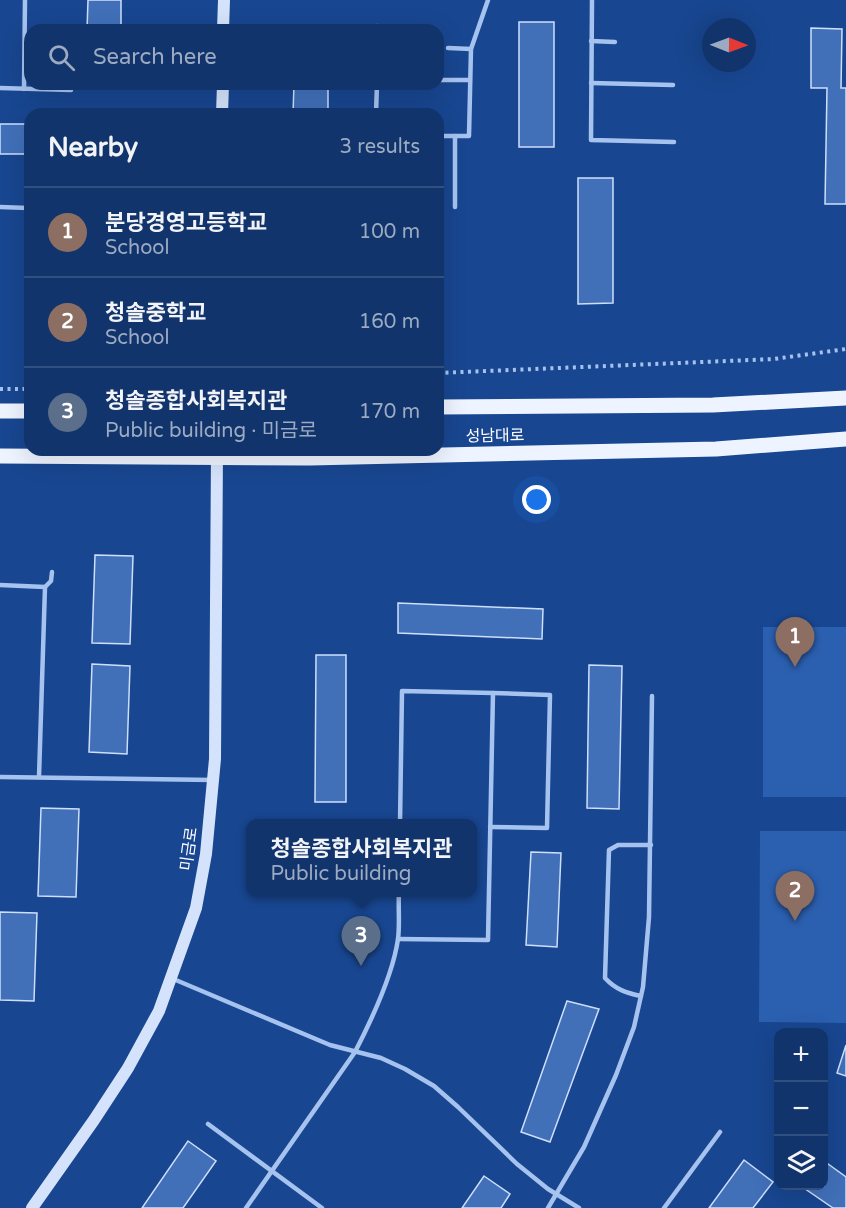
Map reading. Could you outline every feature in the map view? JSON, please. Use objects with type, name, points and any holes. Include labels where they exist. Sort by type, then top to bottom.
[{"type":"main road","points":[[223,24],[224,0]]},
{"type":"main road","points":[[222,90],[222,108]]},
{"type":"main road","name":"성남대로","points":[[444,407],[713,405],[846,398]]},
{"type":"main road","points":[[0,411],[24,411]]},
{"type":"main road","name":"성남대로","points":[[444,455],[716,449],[846,439]]},
{"type":"main road","name":"성남대로","points":[[0,456],[24,456]]},
{"type":"main road","name":"미금로","points":[[32,1208],[128,1068],[159,1011],[196,908],[206,854],[213,780],[216,712],[217,456]]},
{"type":"main road","name":"성남대로","points":[[273,456],[310,458],[400,456]]},
{"type":"lane","points":[[25,24],[26,0]]},
{"type":"lane","points":[[444,136],[470,136],[471,49],[488,0]]},
{"type":"lane","points":[[592,0],[591,140],[674,142]]},
{"type":"lane","points":[[591,41],[615,42]]},
{"type":"lane","points":[[448,48],[471,49]]},
{"type":"lane","points":[[444,80],[470,80]]},
{"type":"lane","points":[[591,83],[674,86]]},
{"type":"lane","points":[[0,88],[24,89]]},
{"type":"lane","points":[[376,108],[377,90]]},
{"type":"lane","points":[[454,207],[455,136]]},
{"type":"lane","points":[[0,207],[24,208]]},
{"type":"lane","points":[[39,777],[45,587],[51,581],[52,572]]},
{"type":"lane","points":[[0,585],[45,587]]},
{"type":"lane","points":[[400,819],[402,691],[550,695],[547,828],[490,827]]},
{"type":"lane","points":[[398,939],[488,940],[493,693]]},
{"type":"lane","points":[[548,1208],[584,1147],[616,1075],[634,1027],[641,996],[648,942],[652,696]]},
{"type":"lane","points":[[0,777],[213,780]]},
{"type":"lane","points":[[641,996],[624,992],[605,978],[609,850],[618,845],[651,845]]},
{"type":"lane","points":[[246,1208],[355,1052],[369,1025],[398,939],[399,897]]},
{"type":"lane","points":[[171,978],[330,1045],[381,1058],[405,1069],[435,1086],[517,1164],[557,1195],[579,1208]]},
{"type":"lane","points":[[208,1124],[322,1208]]},
{"type":"lane","points":[[664,1208],[720,1132]]},
{"type":"path","points":[[444,373],[774,359],[846,350]]},
{"type":"path","points":[[0,389],[24,390]]},
{"type":"shaded area","points":[[763,627],[846,627],[846,797],[763,797]]},
{"type":"shaded area","points":[[760,831],[846,831],[846,1023],[759,1022]]},
{"type":"building","points":[[88,0],[121,0],[121,24],[87,24]]},
{"type":"building","points":[[519,22],[554,22],[554,147],[519,147]]},
{"type":"building","points":[[811,28],[842,29],[841,88],[846,88],[846,204],[825,204],[827,88],[811,88]]},
{"type":"building","points":[[294,90],[328,90],[328,108],[293,108]]},
{"type":"building","points":[[0,124],[24,124],[24,154],[0,154]]},
{"type":"building","points":[[578,178],[613,178],[613,303],[578,304]]},
{"type":"building","points":[[95,555],[133,556],[130,644],[92,643]]},
{"type":"building","points":[[398,603],[543,609],[542,639],[398,633]]},
{"type":"building","points":[[316,655],[346,655],[346,802],[315,802]]},
{"type":"building","points":[[92,664],[130,666],[127,754],[89,752]]},
{"type":"building","points":[[589,665],[622,666],[619,809],[587,808]]},
{"type":"building","points":[[41,808],[79,809],[76,897],[38,896]]},
{"type":"building","points":[[531,852],[561,853],[557,947],[526,945]]},
{"type":"building","points":[[0,912],[37,913],[34,1001],[0,1000]]},
{"type":"building","points":[[567,1001],[599,1009],[550,1142],[521,1132]]},
{"type":"building","points":[[846,1045],[846,1076],[837,1073]]},
{"type":"building","points":[[188,1141],[216,1161],[183,1208],[142,1208]]},
{"type":"building","points":[[744,1160],[773,1182],[753,1208],[709,1208]]},
{"type":"building","points":[[828,1164],[846,1177],[846,1208],[833,1208],[807,1190],[828,1190]]},
{"type":"building","points":[[484,1176],[510,1194],[501,1208],[462,1208]]},
{"type":"place","name":"분당경영고등학교","points":[[795,667]]},
{"type":"place","name":"청솔중학교","points":[[795,921]]},
{"type":"place","name":"청솔종합사회복지관","points":[[361,966]]}]
